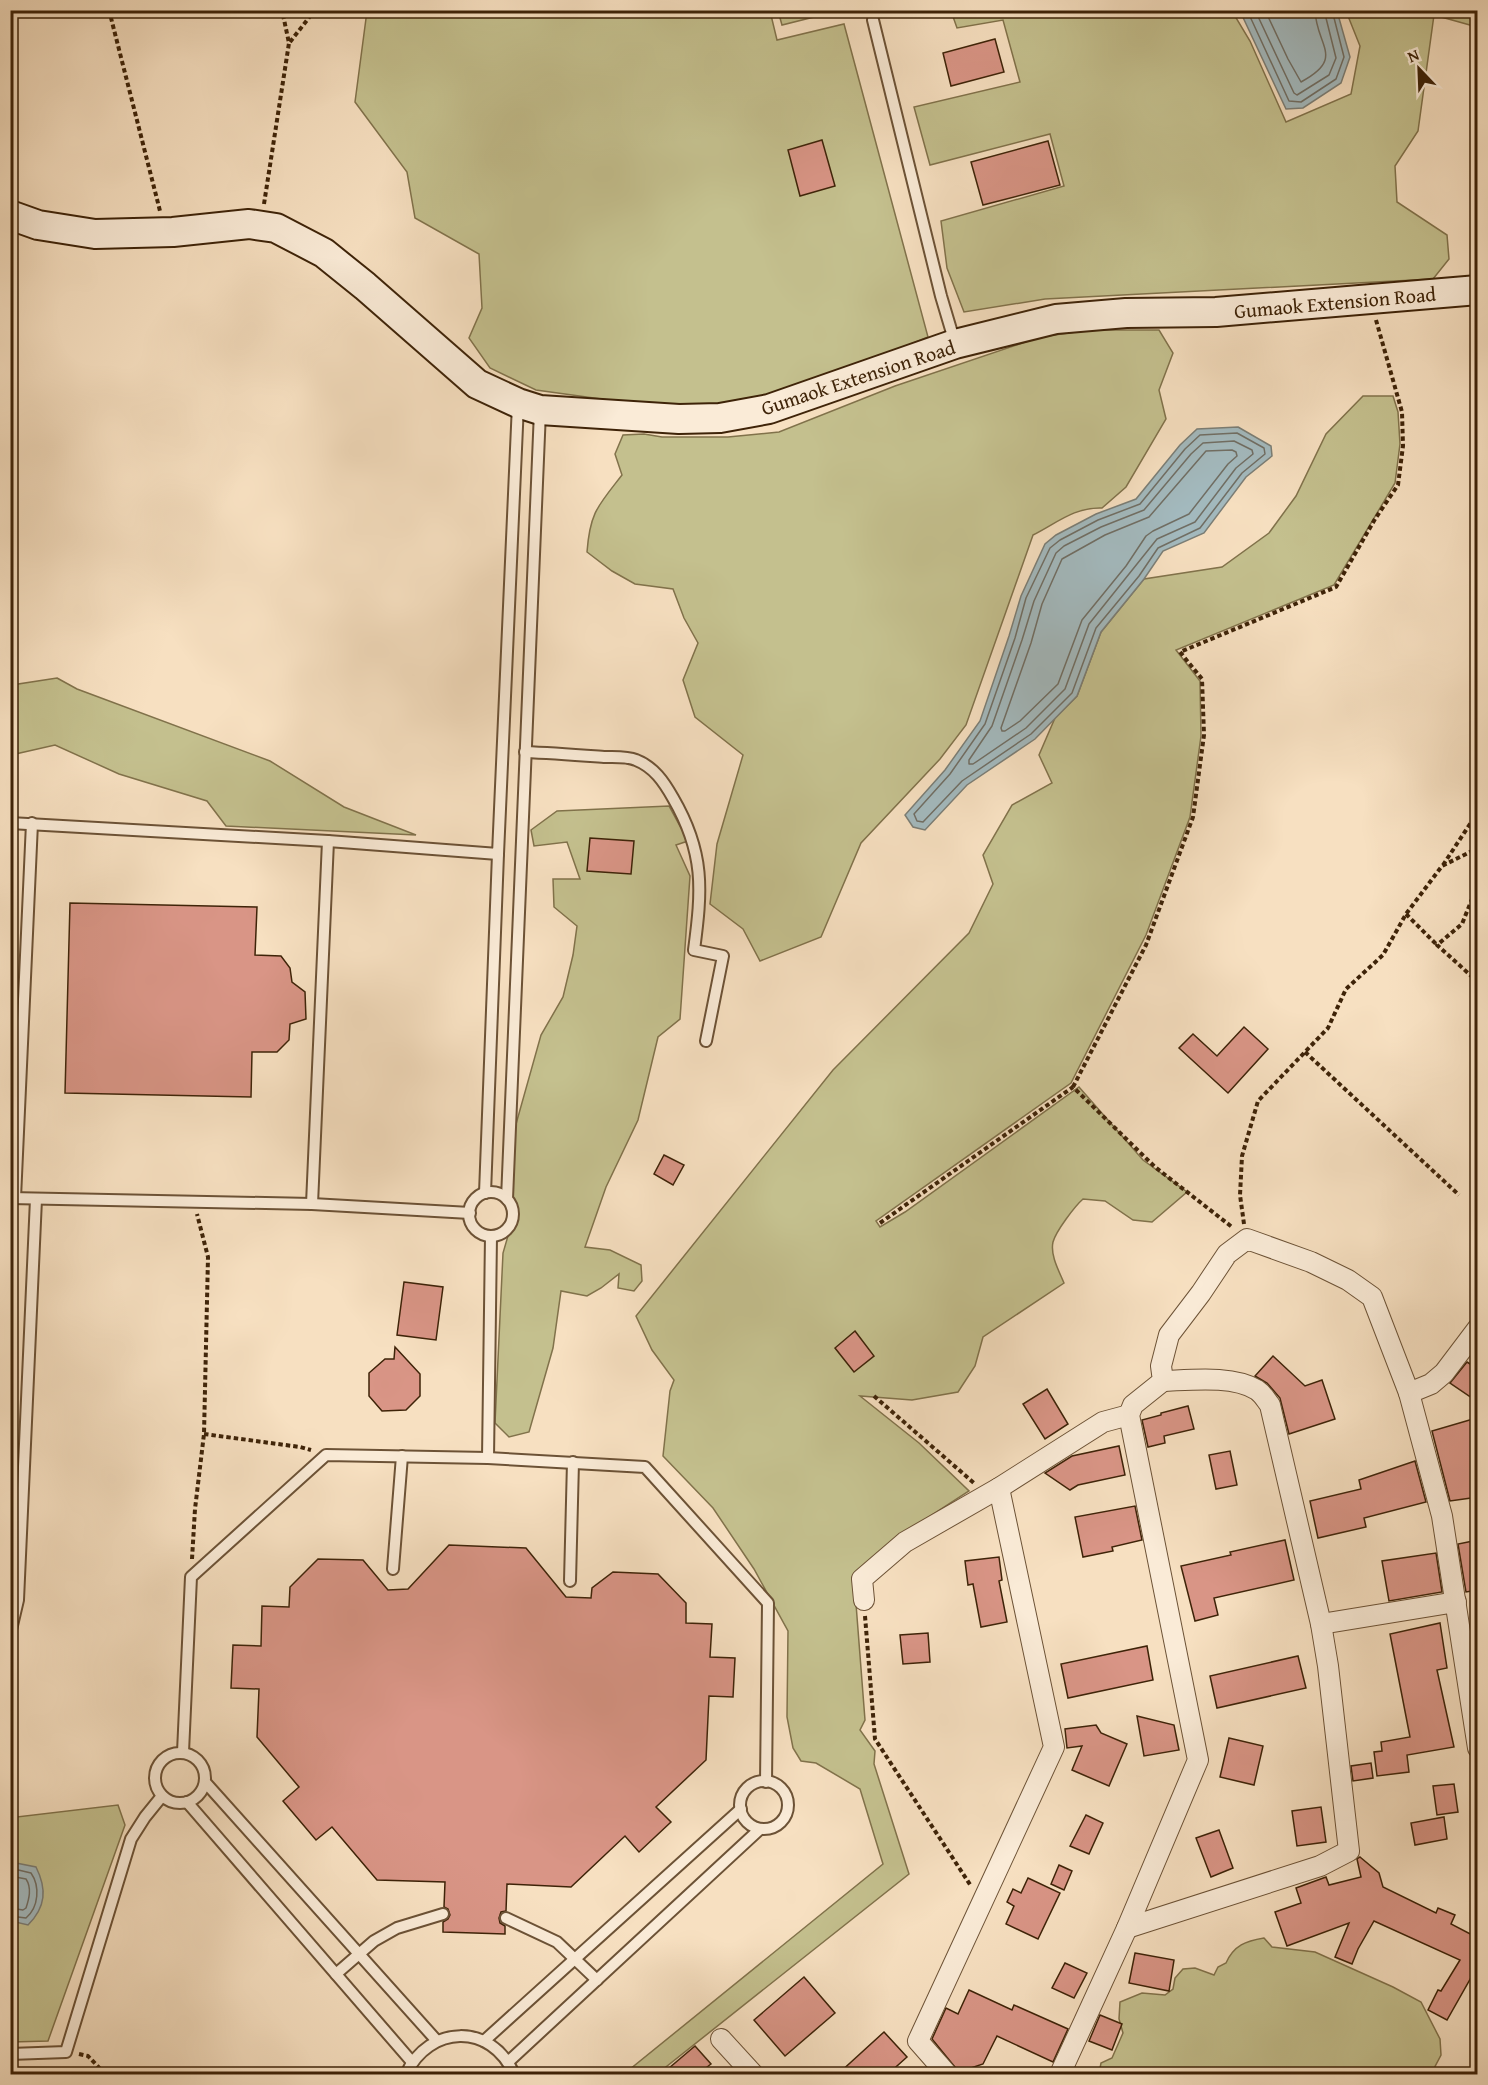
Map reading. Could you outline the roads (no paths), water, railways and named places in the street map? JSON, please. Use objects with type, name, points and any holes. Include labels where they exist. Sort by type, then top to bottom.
[{"type":"street","name":"Gumaok Extension Road","points":[[10,214],[38,225],[95,234],[166,232],[249,224],[276,228],[324,253],[365,285],[477,384],[529,406],[680,419],[720,418],[769,409],[955,344],[1056,319],[1126,313],[1216,312],[1478,290]]},
{"type":"street","points":[[1163,1381],[1161,1366],[1169,1335],[1227,1254],[1246,1239],[1311,1262],[1348,1280],[1372,1297],[1409,1393],[1442,1516],[1478,1748]]},
{"type":"street","points":[[1409,1393],[1431,1384],[1444,1372],[1478,1328]]},
{"type":"street","points":[[1060,2074],[1127,1928],[1198,1760],[1129,1416],[1133,1405],[1163,1381],[1206,1380],[1243,1383],[1260,1392],[1270,1405],[1321,1624],[1328,1665],[1349,1851],[1320,1866],[1127,1928]]},
{"type":"street","points":[[864,1600],[862,1579],[905,1542],[999,1488],[1103,1422],[1129,1416]]},
{"type":"street","points":[[947,2074],[918,2041],[1054,1748],[999,1488]]},
{"type":"street","points":[[1321,1624],[1456,1602]]},
{"type":"street","points":[[721,2039],[753,2074]]},
{"type":"lane","points":[[873,20],[955,344]]},
{"type":"lane","points":[[507,1199],[501,1195],[485,1193],[478,1197],[472,1204],[470,1213],[475,1229],[491,1236],[500,1234],[512,1222],[513,1214],[507,1199],[525,752],[529,406]]},
{"type":"lane","points":[[485,1193],[498,854],[529,406]]},
{"type":"lane","points":[[525,752],[634,759],[651,769],[664,782],[691,832],[696,852],[699,893],[694,950],[723,956],[706,1041]]},
{"type":"lane","points":[[10,823],[328,841],[498,854]]},
{"type":"lane","points":[[32,824],[13,1198],[312,1204],[470,1213]]},
{"type":"lane","points":[[312,1204],[328,841]]},
{"type":"lane","points":[[10,1634],[18,1600],[36,1199]]},
{"type":"lane","points":[[488,1458],[491,1236]]},
{"type":"lane","points":[[183,1752],[191,1577],[326,1455],[573,1462],[645,1467],[768,1603],[766,1782]]},
{"type":"lane","points":[[393,1569],[402,1456]]},
{"type":"lane","points":[[570,1581],[573,1462]]},
{"type":"lane","points":[[183,1752],[198,1760],[206,1774],[205,1782],[199,1795],[187,1802],[178,1803],[162,1796],[155,1783],[157,1767],[168,1755],[183,1752]]},
{"type":"lane","points":[[205,1782],[437,2041]]},
{"type":"lane","points":[[508,2062],[760,1829],[782,1822],[788,1808],[788,1800],[780,1787],[766,1782],[752,1785],[742,1795],[741,1809],[747,1822],[760,1829]]},
{"type":"lane","points":[[10,2054],[66,2052],[131,1839],[162,1796]]},
{"type":"lane","points":[[187,1802],[412,2061]]},
{"type":"lane","points":[[484,2041],[741,1809]]},
{"type":"lane","points":[[336,1974],[359,1953],[397,1928],[443,1914]]},
{"type":"lane","points":[[506,1918],[557,1942],[597,1980]]},
{"type":"lane","points":[[406,2074],[412,2061],[423,2049],[453,2036],[484,2041],[498,2050],[508,2062],[513,2074]]},
{"type":"water","points":[[1240,11],[1337,11],[1350,57],[1341,83],[1303,108],[1286,109]]},
{"type":"water","points":[[1238,427],[1271,446],[1272,456],[1246,477],[1204,533],[1163,551],[1144,579],[1101,632],[1077,696],[1035,739],[967,785],[925,830],[913,827],[905,815],[945,770],[980,721],[1021,596],[1045,544],[1056,535],[1096,514],[1136,499],[1180,445],[1197,429]]},
{"type":"water","points":[[11,1862],[36,1867],[40,1875],[43,1898],[38,1911],[28,1925],[11,1921]]}]
